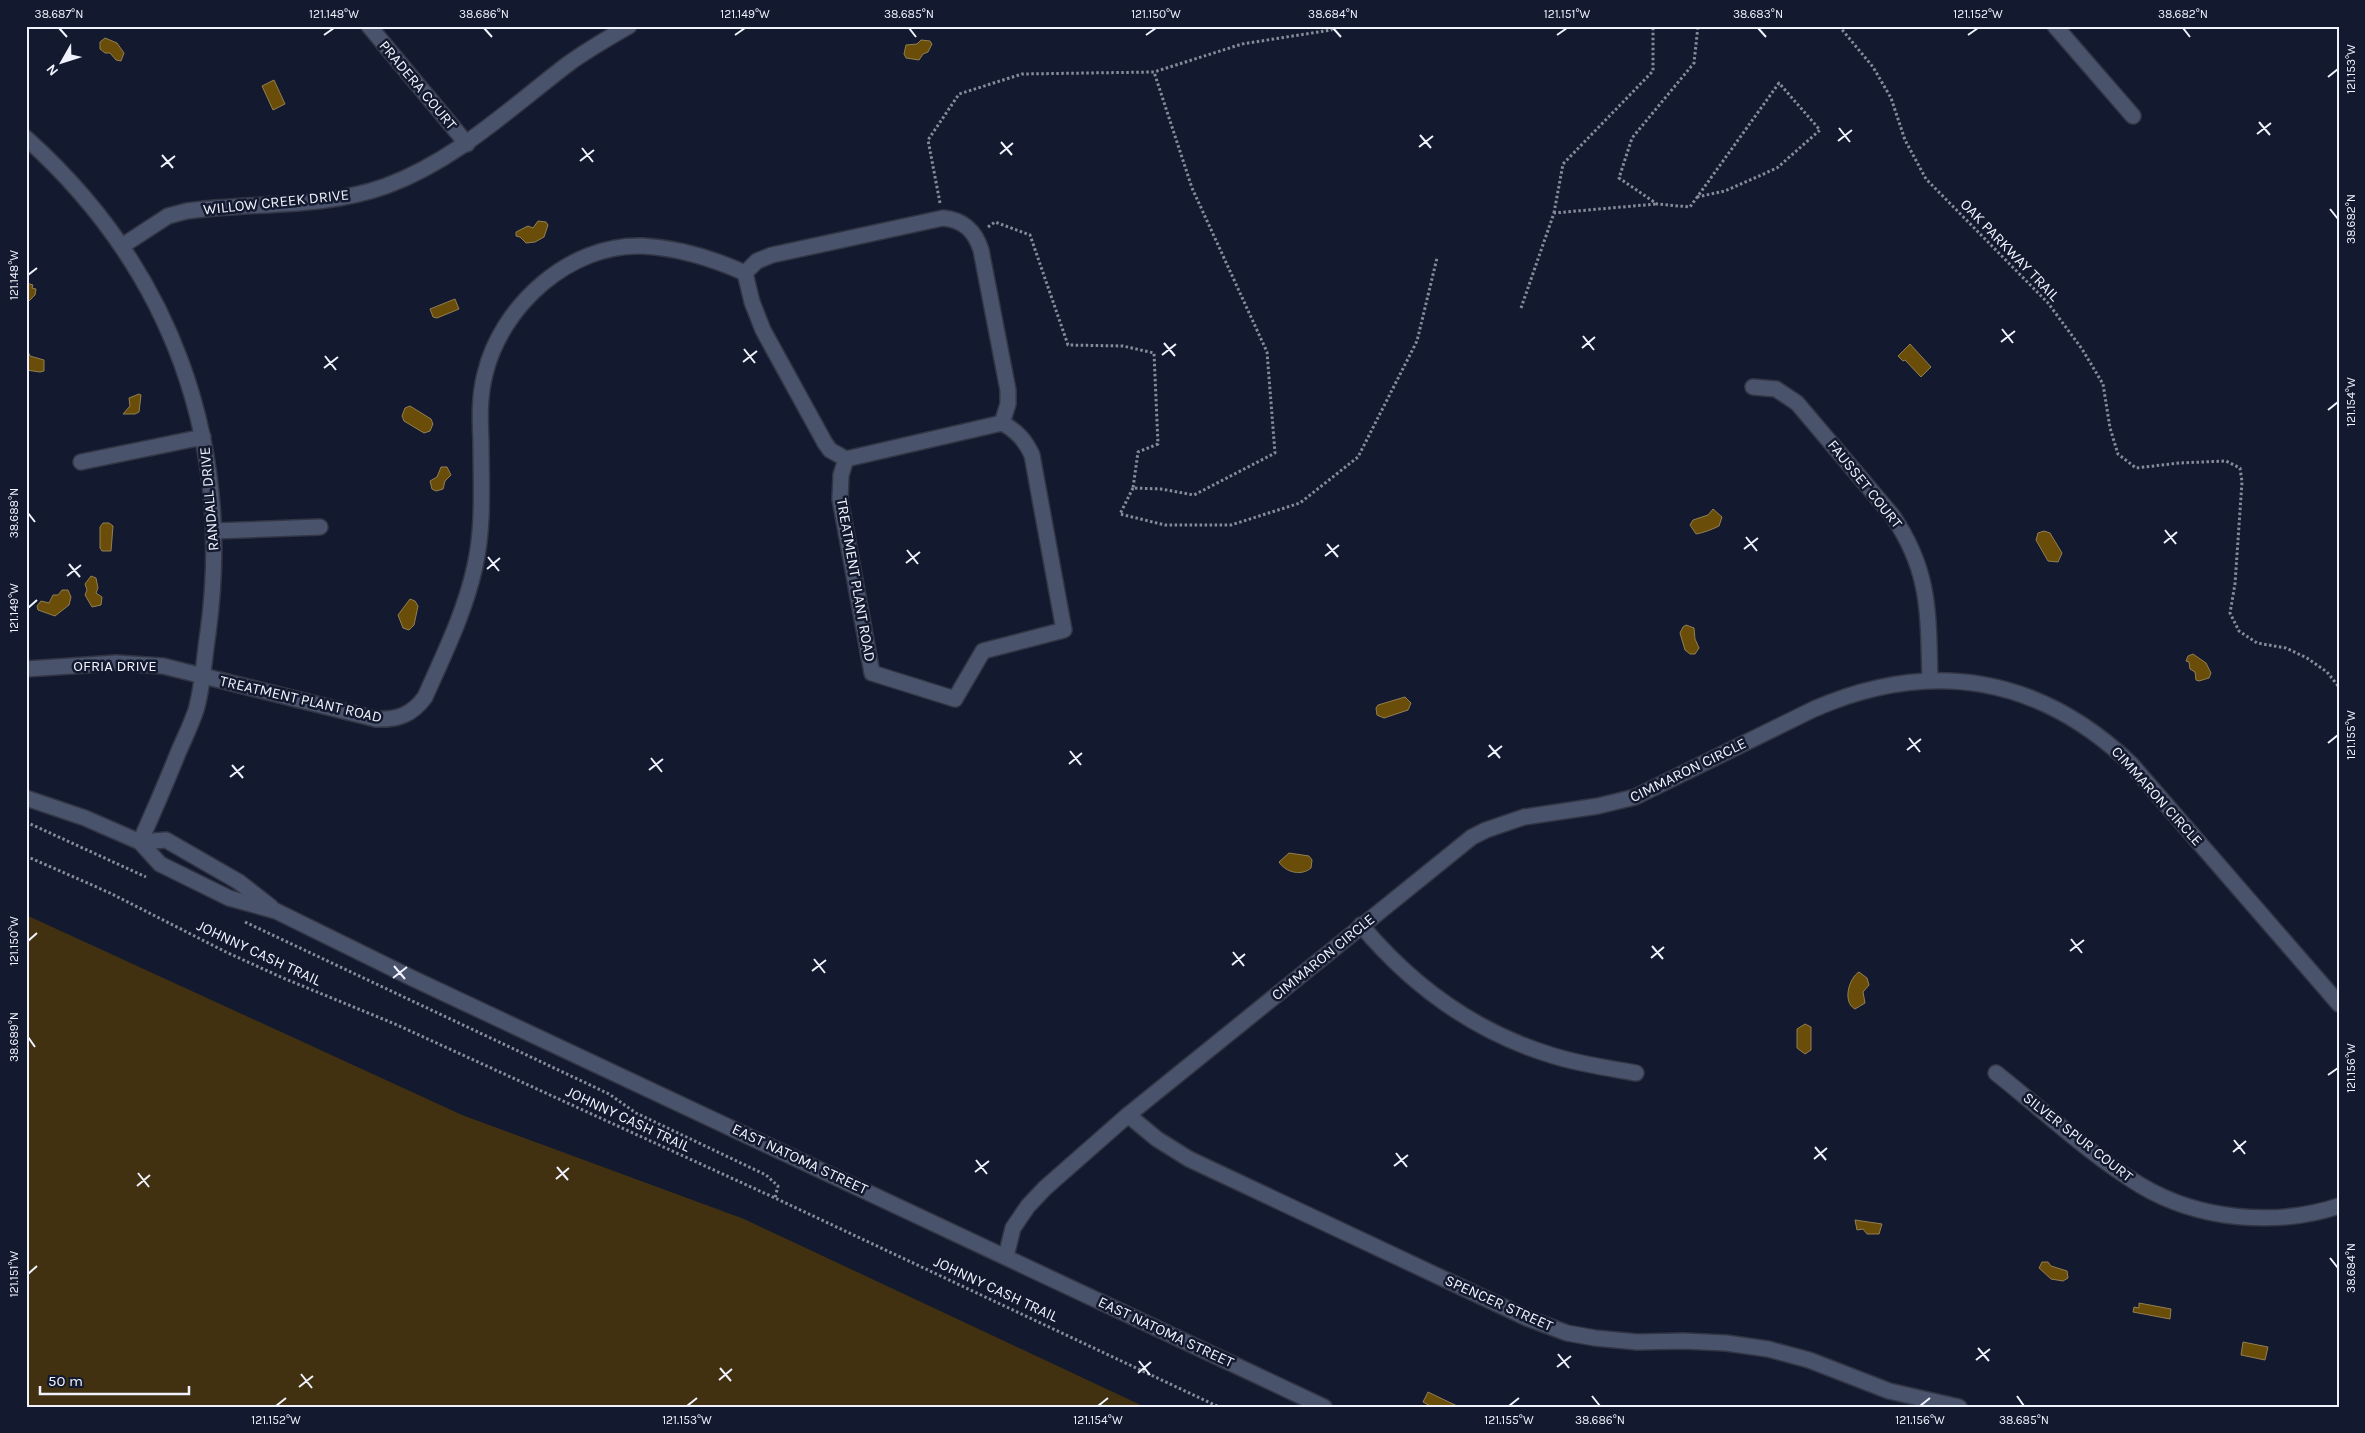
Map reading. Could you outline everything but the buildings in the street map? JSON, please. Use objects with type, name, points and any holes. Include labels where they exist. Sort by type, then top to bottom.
[{"type":"street","name":"PRADERA COURT","points":[[369,26],[467,144]]},
{"type":"street","name":"WILLOW CREEK DRIVE","points":[[122,246],[168,216],[187,211],[320,200],[352,195],[384,186],[415,174],[467,144],[569,63],[629,26]]},
{"type":"street","points":[[2055,26],[2133,116]]},
{"type":"street","name":"RANDALL DRIVE","points":[[26,138],[57,166],[82,194],[122,246],[152,296],[189,383],[203,437],[214,530],[214,580],[202,675],[196,710],[140,842]]},
{"type":"street","points":[[943,218],[953,219],[966,225],[976,236],[981,250],[1008,390],[1008,404],[1002,423],[846,459],[830,450],[825,443],[763,330],[752,302],[745,273],[757,261],[772,254],[943,218]]},
{"type":"street","name":"TREATMENT PLANT ROAD","points":[[202,675],[376,719],[392,720],[406,715],[419,705],[425,697],[463,610],[475,566],[482,521],[480,408],[484,375],[491,354],[518,307],[533,291],[559,271],[599,253],[620,248],[642,246],[669,249],[695,255],[745,273]]},
{"type":"street","name":"FAUSSET COURT","points":[[1753,386],[1776,389],[1797,402],[1903,530],[1919,564],[1928,602],[1930,680]]},
{"type":"street","name":"TREATMENT PLANT ROAD","points":[[846,459],[841,475],[840,499],[872,673],[955,699],[983,651],[1064,630],[1032,455],[1024,440],[1012,428],[1002,423]]},
{"type":"street","points":[[81,462],[203,437]]},
{"type":"street","points":[[214,530],[320,527]]},
{"type":"street","name":"OFRIA DRIVE","points":[[26,669],[116,663],[163,666],[202,675]]},
{"type":"street","name":"CIMMARON CIRCLE","points":[[1006,1256],[1013,1228],[1028,1206],[1045,1188],[1128,1115],[1456,849],[1486,830],[1524,817],[1598,806],[1634,797],[1843,696],[1870,688],[1930,680],[1969,682],[2011,691],[2038,700],[2080,722],[2111,744],[2131,764],[2339,1004]]},
{"type":"street","name":"EAST NATOMA STREET","points":[[26,798],[85,818],[140,842],[160,864],[228,898],[276,911],[414,979],[1324,1407]]},
{"type":"street","name":"EAST NATOMA STREET","points":[[140,842],[166,840],[239,882],[276,911]]},
{"type":"street","points":[[1361,925],[1385,954],[1416,982],[1475,1022],[1513,1041],[1554,1056],[1595,1066],[1636,1072]]},
{"type":"street","name":"SILVER SPUR COURT","points":[[1996,1073],[2112,1166],[2141,1185],[2173,1200],[2206,1211],[2258,1218],[2292,1216],[2339,1206]]},
{"type":"street","name":"SPENCER STREET","points":[[1128,1115],[1157,1139],[1189,1159],[1527,1318],[1567,1333],[1637,1342],[1683,1340],[1726,1342],[1768,1349],[1809,1360],[1889,1391],[1959,1407]]},
{"type":"path","points":[[943,218],[928,140],[959,94],[1022,74],[1154,72],[1242,44],[1331,30],[1334,26]]},
{"type":"path","points":[[1521,308],[1554,213],[1563,164],[1653,71],[1653,26]]},
{"type":"path","points":[[1657,204],[1618,178],[1632,138],[1694,63],[1698,26]]},
{"type":"path","name":"OAK PARKWAY TRAIL","points":[[1839,26],[1872,67],[1891,98],[1905,140],[1926,179],[2048,303],[2082,349],[2103,384],[2110,428],[2118,454],[2136,468],[2179,463],[2226,461],[2240,468],[2242,491],[2235,584],[2230,613],[2239,631],[2257,643],[2286,648],[2307,658],[2327,672],[2339,687]]},
{"type":"path","points":[[1133,488],[1161,489],[1194,495],[1275,453],[1267,352],[1192,188],[1154,72]]},
{"type":"path","points":[[1554,213],[1657,204],[1690,207],[1697,197],[1779,83],[1820,130],[1777,168],[1725,191],[1697,197]]},
{"type":"path","points":[[976,236],[996,222],[1030,234],[1068,345],[1123,346],[1154,353],[1158,444],[1138,452],[1133,488],[1120,514],[1166,525],[1231,525],[1300,503],[1358,457],[1417,341],[1437,258]]},
{"type":"path","points":[[26,822],[156,880]]},
{"type":"path","name":"JOHNNY CASH TRAIL","points":[[26,856],[110,892],[226,952],[412,1032],[775,1198],[1219,1407]]},
{"type":"path","points":[[242,920],[588,1084],[608,1094],[636,1113],[766,1175],[778,1186],[775,1198]]},
{"type":"shaded area","points":[[105,38],[117,43],[124,53],[121,61],[116,60],[110,53],[105,53],[100,49],[100,42]]},
{"type":"shaded area","points":[[921,40],[930,41],[932,44],[928,52],[923,54],[919,60],[906,58],[904,54],[906,45],[917,44]]},
{"type":"shaded area","points":[[274,80],[285,104],[273,110],[262,86]]},
{"type":"shaded area","points":[[538,221],[546,222],[548,225],[544,237],[535,242],[526,243],[516,236],[516,232],[528,226],[533,228]]},
{"type":"shaded area","points":[[27,283],[33,285],[32,288],[36,289],[35,295],[28,302],[26,301]]},
{"type":"shaded area","points":[[455,299],[459,309],[437,318],[433,317],[430,309]]},
{"type":"shaded area","points":[[1910,344],[1931,367],[1921,377],[1905,360],[1903,361],[1898,356]]},
{"type":"shaded area","points":[[27,349],[30,356],[44,360],[44,371],[26,370]]},
{"type":"shaded area","points":[[141,395],[139,412],[123,414],[130,406],[129,398]]},
{"type":"shaded area","points":[[410,406],[431,419],[433,424],[430,431],[424,433],[404,421],[402,416],[405,408]]},
{"type":"shaded area","points":[[441,467],[447,467],[451,475],[445,481],[443,489],[436,491],[432,489],[430,481],[437,477]]},
{"type":"shaded area","points":[[1713,509],[1722,517],[1719,526],[1696,534],[1690,525],[1693,520],[1708,515]]},
{"type":"shaded area","points":[[103,523],[109,523],[113,526],[111,551],[102,551],[100,548],[100,527]]},
{"type":"shaded area","points":[[2044,531],[2050,533],[2062,553],[2058,562],[2048,561],[2036,540],[2038,533]]},
{"type":"shaded area","points":[[91,576],[96,578],[98,588],[96,593],[102,597],[101,605],[92,607],[85,595],[87,590],[85,584]]},
{"type":"shaded area","points":[[62,590],[68,590],[71,597],[69,605],[55,616],[38,610],[37,606],[41,601],[49,603],[53,595],[58,595]]},
{"type":"shaded area","points":[[410,599],[415,601],[418,606],[414,625],[409,630],[403,628],[398,615]]},
{"type":"shaded area","points":[[1686,625],[1694,628],[1695,639],[1699,648],[1695,654],[1690,654],[1685,650],[1680,633]]},
{"type":"shaded area","points":[[2193,654],[2206,663],[2211,673],[2209,678],[2196,680],[2195,672],[2190,669],[2189,662],[2186,661],[2188,656]]},
{"type":"shaded area","points":[[1405,697],[1411,703],[1408,710],[1384,718],[1377,715],[1376,708],[1378,705]]},
{"type":"shaded area","points":[[1289,853],[1309,856],[1312,860],[1311,868],[1299,873],[1286,869],[1279,862]]},
{"type":"shaded area","points":[[26,915],[462,1115],[744,1219],[1145,1407],[26,1407]]},
{"type":"shaded area","points":[[1859,972],[1867,978],[1869,985],[1863,992],[1865,1003],[1855,1009],[1849,1001],[1848,990],[1852,979]]},
{"type":"shaded area","points":[[1805,1024],[1811,1027],[1811,1050],[1805,1054],[1797,1048],[1797,1029]]},
{"type":"shaded area","points":[[1855,1220],[1882,1224],[1879,1234],[1867,1234],[1863,1229],[1857,1230]]},
{"type":"shaded area","points":[[2042,1262],[2048,1262],[2051,1266],[2067,1271],[2068,1278],[2063,1281],[2051,1279],[2039,1268]]},
{"type":"shaded area","points":[[2139,1303],[2171,1309],[2170,1319],[2133,1312],[2134,1307],[2139,1308]]},
{"type":"shaded area","points":[[2243,1342],[2268,1347],[2265,1360],[2241,1355]]},
{"type":"shaded area","points":[[1428,1392],[1457,1407],[1432,1407],[1423,1402]]}]
